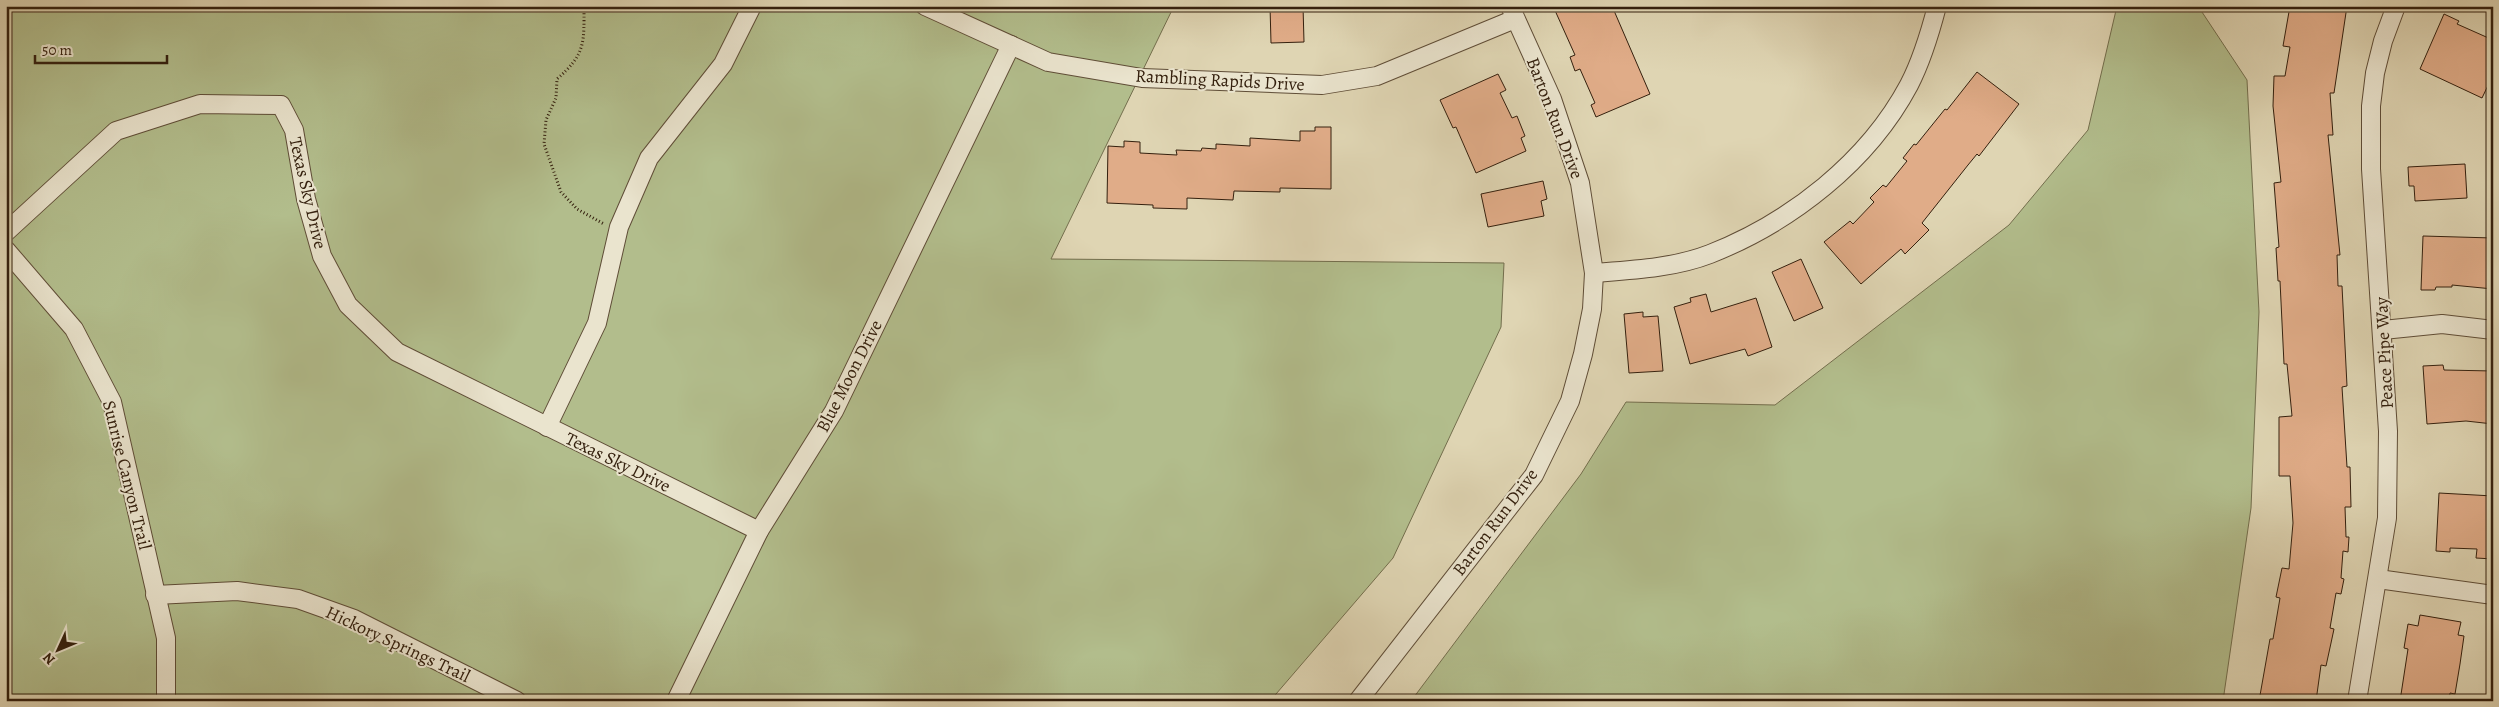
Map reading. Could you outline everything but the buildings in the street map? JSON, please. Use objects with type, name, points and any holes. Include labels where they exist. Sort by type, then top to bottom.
[{"type":"street","points":[[547,427],[597,323],[619,227],[650,158],[724,64],[752,6]]},
{"type":"street","name":"Rambling Rapids Drive","points":[[925,6],[1048,62],[1142,78],[1322,85],[1377,76],[1512,12]]},
{"type":"street","points":[[1594,272],[1651,268],[1709,254],[1759,231],[1795,210],[1823,188],[1876,133],[1909,85],[1928,41],[1938,6]]},
{"type":"street","name":"Peace Pipe Way","points":[[2357,701],[2387,518],[2388,431],[2383,330],[2371,169],[2371,106],[2375,73],[2383,41],[2396,6]]},
{"type":"street","name":"Barton Run Drive","points":[[1358,701],[1534,475],[1570,400],[1583,354],[1592,310],[1594,272],[1580,183],[1552,99],[1512,12]]},
{"type":"street","name":"Blue Moon Drive","points":[[676,701],[759,531],[834,411],[1011,45]]},
{"type":"street","name":"Texas Sky Drive","points":[[6,232],[116,131],[200,104],[281,105],[294,130],[306,199],[322,256],[348,305],[397,352],[759,531]]},
{"type":"street","name":"Sunrise Canyon Trail","points":[[6,250],[74,329],[112,402],[166,638],[166,701]]},
{"type":"street","points":[[2383,330],[2442,324],[2493,330]]},
{"type":"street","points":[[2378,579],[2493,595]]},
{"type":"street","name":"Hickory Springs Trail","points":[[156,595],[237,591],[298,599],[354,619],[517,701]]},
{"type":"path","points":[[6,16],[15,6]]},
{"type":"path","points":[[584,6],[584,43],[573,65],[557,79],[556,98],[546,120],[544,144],[561,192],[577,209],[606,225]]},
{"type":"green space","points":[[6,6],[1174,6],[1051,259],[1504,263],[1501,327],[1393,558],[1270,701],[6,701]]},
{"type":"green space","points":[[2117,6],[2198,6],[2247,80],[2259,312],[2251,508],[2223,701],[1411,701],[1581,474],[1626,402],[1775,405],[2009,225],[2088,130]]}]
